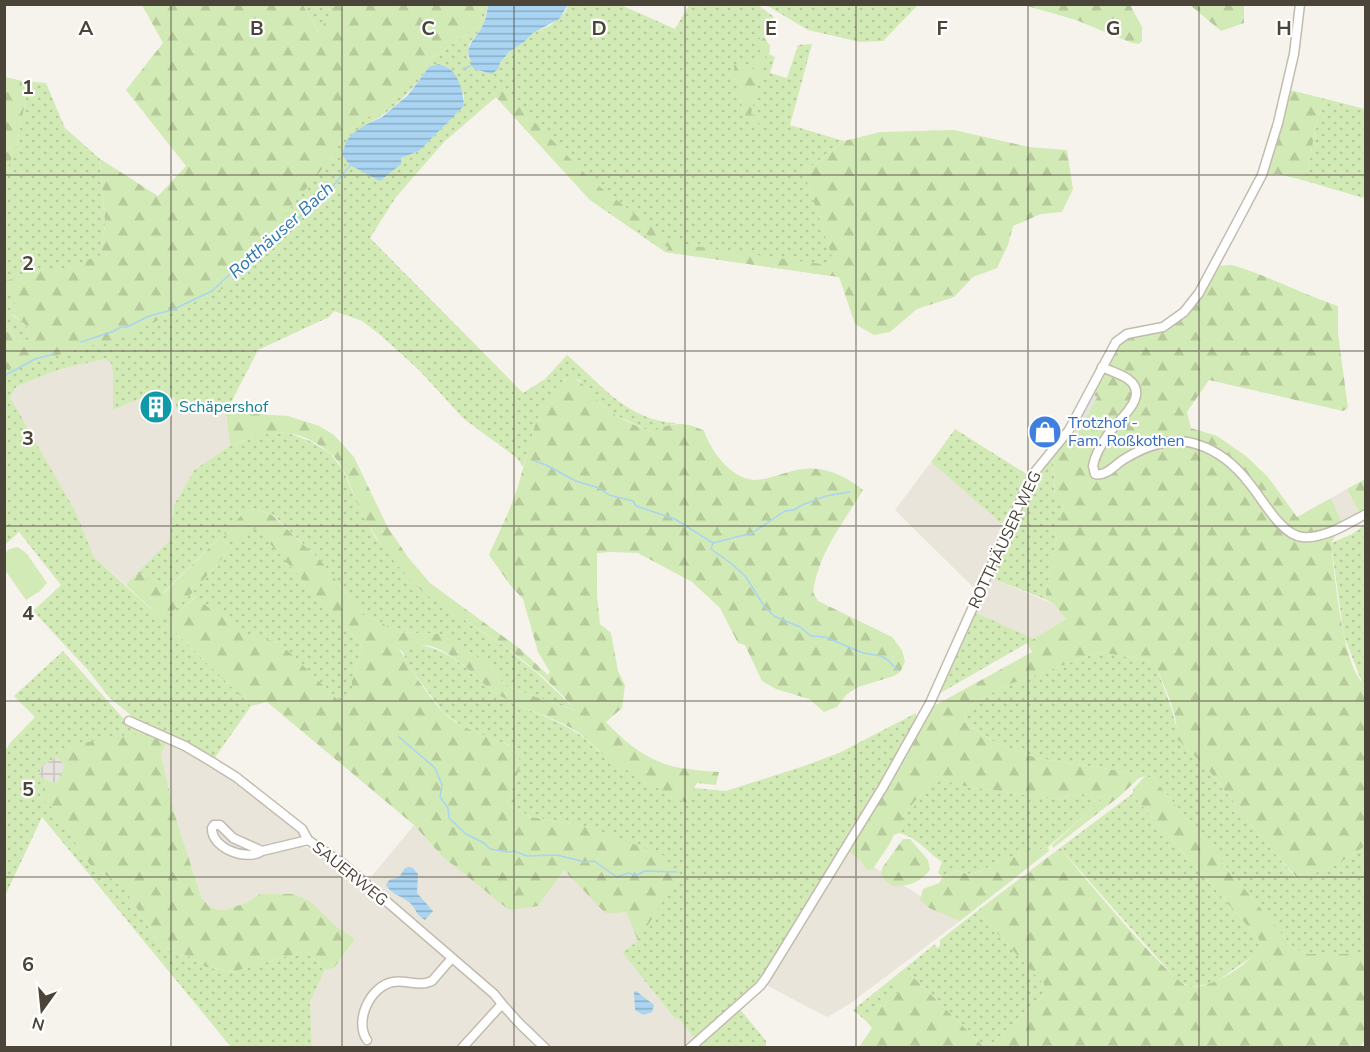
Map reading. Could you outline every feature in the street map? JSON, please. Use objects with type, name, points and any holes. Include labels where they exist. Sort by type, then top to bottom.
[{"type":"street","name":"ROTTHÄUSER WEG","points":[[690,1047],[760,986],[766,978],[883,787],[930,703],[1028,484],[1034,473],[1069,430],[1116,342],[1122,336],[1163,327],[1184,312],[1198,292],[1262,175],[1278,123],[1294,54],[1300,4]]},
{"type":"street","points":[[1102,367],[1128,378],[1135,388],[1136,396],[1130,410],[1112,430],[1094,459],[1092,470],[1097,475],[1104,474],[1125,458],[1153,445],[1184,440],[1213,450],[1228,462],[1248,481],[1282,526],[1291,534],[1307,537],[1326,533],[1365,514]]},
{"type":"street","name":"SAUERWEG","points":[[129,721],[185,746],[236,777],[302,829],[308,840],[342,863],[494,994],[519,1023],[545,1047]]},
{"type":"street","points":[[262,851],[233,838],[220,825],[214,825],[212,828],[212,833],[218,841],[235,853],[251,855],[308,840]]},
{"type":"street","points":[[367,1040],[362,1018],[376,993],[391,982],[426,983],[432,981],[452,958]]},
{"type":"street","points":[[462,1047],[502,1004]]},
{"type":"shaded area","points":[[105,359],[111,363],[113,373],[113,410],[141,398],[164,395],[174,396],[177,411],[226,412],[230,446],[194,470],[174,505],[169,541],[126,585],[94,557],[74,511],[10,397],[17,386],[61,369]]},
{"type":"shaded area","points":[[1092,394],[1097,397],[1076,435],[1072,432]]},
{"type":"shaded area","points":[[931,462],[1002,524],[976,590],[895,510]]},
{"type":"shaded area","points":[[1347,489],[1361,516],[1343,525],[1331,498]]},
{"type":"shaded area","points":[[988,577],[1054,604],[1066,619],[1034,639],[972,611]]},
{"type":"shaded area","points":[[168,740],[235,778],[299,832],[304,847],[316,850],[367,882],[414,825],[442,856],[538,906],[564,870],[606,913],[626,912],[638,941],[622,952],[674,1018],[677,1017],[695,1039],[686,1048],[312,1047],[310,1002],[325,970],[334,968],[355,939],[337,927],[260,894],[246,903],[224,910],[208,905],[202,898],[174,812],[161,754]]},
{"type":"shaded area","points":[[56,757],[65,765],[57,784],[38,776],[42,766]]},
{"type":"shaded area","points":[[216,828],[257,850],[248,853],[233,849],[218,838]]},
{"type":"shaded area","points":[[847,850],[960,921],[848,1005],[827,1017],[766,985]]},
{"type":"green space","points":[[142,5],[303,5],[319,32],[335,5],[482,5],[481,25],[430,59],[389,103],[346,132],[331,158],[226,287],[126,336],[5,370],[5,324],[18,342],[31,339],[26,325],[12,314],[17,309],[5,281],[47,268],[57,271],[101,255],[105,223],[100,159],[158,196],[186,166],[126,90],[163,43]]},
{"type":"green space","points":[[303,5],[335,5],[320,33]]},
{"type":"green space","points":[[482,5],[488,5],[483,26],[469,44],[468,57],[478,70],[484,72],[498,66],[509,52],[533,33],[551,25],[566,11],[568,5],[621,5],[675,29],[689,5],[758,5],[774,17],[764,31],[770,46],[769,54],[775,57],[770,73],[787,78],[798,45],[812,44],[790,125],[844,141],[804,172],[839,277],[665,252],[590,200],[496,97],[444,142],[396,197],[370,238],[523,393],[545,379],[567,355],[604,389],[629,408],[659,421],[676,423],[651,432],[611,413],[588,392],[579,380],[572,378],[564,380],[534,429],[523,467],[517,458],[464,419],[418,369],[378,333],[362,321],[334,311],[329,317],[258,350],[226,412],[177,411],[174,397],[164,395],[141,398],[113,410],[113,373],[111,363],[105,359],[61,369],[17,386],[10,397],[75,511],[94,557],[162,619],[192,593],[232,547],[220,537],[163,593],[139,571],[169,541],[174,505],[194,470],[230,446],[267,433],[288,433],[310,441],[330,453],[343,470],[375,537],[423,592],[505,647],[536,672],[577,711],[505,686],[491,667],[440,634],[394,632],[381,622],[363,615],[321,561],[273,515],[249,509],[225,534],[256,527],[362,646],[352,680],[352,695],[338,700],[279,642],[246,636],[216,609],[209,608],[195,597],[167,624],[251,706],[214,759],[172,735],[140,723],[109,697],[87,669],[33,611],[61,585],[19,532],[5,545],[5,370],[331,158],[346,132],[389,103],[430,59],[481,25]],"holes":[[[429,67],[450,69],[464,95],[464,106],[419,151],[401,158],[389,174],[365,125],[384,114],[401,100]]]},
{"type":"green space","points":[[766,5],[918,5],[883,41],[860,42],[808,30]]},
{"type":"green space","points":[[1024,5],[1130,5],[1142,27],[1142,41],[1139,44],[1132,43],[1076,20]]},
{"type":"green space","points":[[1190,5],[1244,5],[1244,23],[1221,31]]},
{"type":"green space","points":[[764,38],[770,46],[769,55],[766,54],[751,114],[766,119],[761,124],[745,118],[734,76],[734,65],[754,69],[761,49],[754,40]]},
{"type":"green space","points":[[4,74],[6,77],[22,81],[27,93],[17,143],[5,176]]},
{"type":"green space","points":[[22,81],[46,83],[65,128],[100,159],[105,223],[101,255],[57,272],[47,268],[12,315],[26,325],[31,339],[18,342],[5,324],[4,176],[17,143],[27,93]]},
{"type":"green space","points":[[503,90],[591,180],[663,236],[686,245],[835,266],[804,172],[844,141],[880,132],[954,130],[1029,147],[1067,150],[1073,189],[1062,212],[1041,214],[1013,226],[1008,245],[997,268],[973,277],[954,297],[917,309],[890,332],[874,335],[855,324],[839,277],[665,252],[669,248],[590,200],[496,97]]},
{"type":"green space","points":[[1290,90],[1322,98],[1325,103],[1317,119],[1306,181],[1278,174],[1265,175]]},
{"type":"green space","points":[[1322,98],[1365,109],[1366,192],[1363,198],[1306,181],[1317,119],[1325,103]]},
{"type":"green space","points":[[1232,265],[1338,306],[1338,334],[1348,408],[1343,411],[1209,380],[1187,412],[1191,428],[1217,436],[1246,456],[1268,477],[1297,517],[1331,498],[1343,525],[1331,543],[1345,641],[1357,676],[1365,684],[1365,846],[1339,863],[1299,880],[1206,767],[1176,738],[1176,719],[1155,664],[1152,661],[1100,652],[1002,687],[973,704],[965,712],[964,722],[996,743],[1036,758],[1135,773],[1139,778],[1120,796],[1053,848],[1052,845],[1105,797],[1081,794],[1054,799],[958,785],[936,776],[905,813],[889,845],[872,870],[866,869],[861,861],[847,850],[932,707],[1032,652],[1027,643],[1066,619],[1054,604],[1045,599],[1063,505],[1055,496],[1053,457],[1072,432],[1076,435],[1097,397],[1092,394],[1112,352],[1123,339],[1170,328],[1193,305],[1217,266]]},
{"type":"green space","points":[[572,377],[612,413],[651,432],[678,424],[690,425],[704,431],[711,447],[729,469],[745,478],[760,480],[798,470],[820,469],[843,477],[863,490],[826,550],[813,592],[818,601],[892,637],[902,650],[905,662],[900,672],[894,676],[858,687],[846,695],[837,707],[824,712],[809,699],[776,689],[762,681],[745,645],[738,643],[720,608],[692,582],[638,553],[597,553],[597,596],[600,624],[611,633],[618,671],[625,685],[622,708],[606,722],[630,745],[660,762],[681,768],[719,772],[716,785],[697,783],[686,803],[616,764],[576,731],[495,692],[444,652],[426,645],[398,648],[435,703],[452,720],[519,751],[520,767],[507,804],[531,817],[590,827],[665,856],[677,879],[638,941],[626,912],[606,914],[564,870],[538,906],[509,910],[442,856],[414,825],[267,702],[251,706],[166,623],[196,597],[209,608],[216,609],[246,635],[279,642],[338,700],[352,695],[352,680],[362,646],[256,528],[235,543],[224,533],[248,509],[262,511],[272,515],[321,561],[363,615],[381,622],[394,632],[440,634],[453,639],[491,667],[505,686],[576,711],[527,663],[433,600],[413,582],[373,533],[340,464],[329,452],[303,437],[281,433],[257,437],[230,446],[226,412],[288,416],[319,426],[334,435],[354,457],[387,526],[407,556],[430,583],[519,648],[548,675],[550,672],[538,652],[523,599],[489,555],[515,495],[530,441],[542,409],[560,384]]},
{"type":"green space","points":[[955,429],[1028,475],[1002,524],[931,462]]},
{"type":"green space","points":[[1053,457],[1055,496],[1063,505],[1045,599],[988,577],[1037,475]]},
{"type":"green space","points":[[1365,479],[1365,517],[1361,516],[1347,489]]},
{"type":"green space","points":[[1365,525],[1365,684],[1362,682],[1344,636],[1331,543],[1352,534]]},
{"type":"green space","points":[[220,537],[232,547],[192,593],[163,620],[126,585],[139,571],[164,593]]},
{"type":"green space","points":[[18,547],[27,554],[47,583],[40,591],[26,600],[5,570],[5,554],[9,549]]},
{"type":"green space","points":[[972,611],[1034,639],[937,695]]},
{"type":"green space","points":[[417,645],[443,652],[502,697],[565,726],[588,741],[598,751],[685,803],[694,788],[726,791],[839,753],[916,713],[916,724],[758,984],[695,1039],[677,1017],[675,1019],[622,952],[638,941],[616,838],[590,827],[531,817],[507,804],[520,767],[511,746],[465,728],[444,713],[407,664],[403,652],[398,648]]},
{"type":"green space","points":[[63,651],[130,726],[168,740],[60,750],[56,757],[42,766],[38,775],[47,780],[39,798],[50,804],[90,865],[122,885],[154,936],[173,953],[186,955],[206,967],[232,972],[306,951],[325,970],[310,1002],[312,1047],[231,1047],[42,817],[5,896],[5,751],[35,717],[14,696]]},
{"type":"green space","points":[[1100,652],[1152,661],[1155,664],[1172,710],[1180,742],[1206,767],[1298,880],[1339,863],[1365,846],[1365,954],[1309,954],[1294,949],[1154,779],[1145,776],[1139,778],[1135,773],[1036,758],[996,743],[964,722],[965,712],[973,704],[1002,687]]},
{"type":"green space","points":[[138,734],[168,740],[161,754],[174,812],[202,898],[215,909],[224,910],[246,903],[260,894],[294,894],[311,902],[337,927],[355,939],[334,968],[325,970],[306,951],[232,972],[206,967],[186,955],[173,953],[154,936],[122,885],[90,865],[50,805],[39,798],[47,780],[57,783],[65,765],[56,757],[60,750],[103,738]]},
{"type":"green space","points":[[936,776],[958,785],[1054,799],[1081,794],[1106,797],[1048,847],[1003,860],[978,872],[968,874],[957,871],[943,877],[938,873],[942,862],[922,845],[905,835],[899,833],[893,835],[905,813]]},
{"type":"green space","points":[[1145,776],[1154,779],[1294,949],[1309,954],[1365,954],[1365,1041],[1360,1047],[985,1047],[990,1046],[1044,994],[1044,984],[983,918],[981,908],[1060,848],[1144,946],[1178,980],[1188,986],[1206,985],[1228,975],[1239,968],[1261,946],[1258,938],[1132,794],[1134,788]]},
{"type":"green space","points":[[1132,794],[1258,938],[1261,946],[1256,954],[1214,983],[1190,987],[1176,979],[1060,848]]},
{"type":"green space","points":[[903,839],[910,839],[928,860],[930,870],[914,882],[894,886],[884,880],[882,868]]},
{"type":"green space","points":[[1048,847],[1049,851],[960,921],[929,908],[920,900],[923,889],[939,883],[943,877],[957,871],[968,874],[978,872],[1003,860]]},
{"type":"green space","points":[[981,908],[983,918],[1044,984],[1044,994],[990,1046],[984,1047],[909,973],[898,992],[866,1021],[853,1010],[935,944],[937,948],[940,946],[940,940]]},
{"type":"green space","points":[[906,970],[984,1047],[859,1047],[872,1028],[866,1021],[898,992],[889,982]]},
{"type":"green space","points":[[739,1008],[766,1041],[766,1047],[695,1048]]},
{"type":"water","points":[[488,4],[568,5],[559,19],[533,33],[509,52],[492,74],[476,71],[471,65],[468,51],[483,25]]},
{"type":"water","points":[[439,64],[452,71],[458,80],[464,106],[419,151],[401,158],[401,164],[380,181],[350,165],[342,155],[351,135],[382,117],[408,95],[429,67]]},
{"type":"water","points":[[409,867],[418,874],[417,893],[433,911],[425,920],[409,902],[393,893],[386,885],[389,880],[399,877],[405,868]]},
{"type":"water","points":[[636,991],[654,1005],[652,1012],[643,1015],[635,1010],[634,992]]},
{"type":"waterway","name":"Rotthäuser Bach","points":[[463,69],[470,66]]},
{"type":"waterway","name":"Rotthäuser Bach","points":[[81,342],[121,327],[127,327],[149,316],[172,310],[212,291],[328,192],[352,163]]},
{"type":"waterway","name":"Rotthäuser Bach","points":[[4,376],[35,359],[53,354]]},
{"type":"waterway","points":[[534,461],[576,481],[599,488],[609,495],[633,501],[636,506],[675,519],[713,543],[752,533],[785,511],[794,510],[826,496],[850,492]]},
{"type":"waterway","points":[[713,543],[711,549],[746,577],[764,606],[774,616],[800,627],[811,636],[825,637],[863,653],[881,656],[897,670]]},
{"type":"waterway","points":[[399,737],[435,768],[442,785],[440,797],[448,808],[449,818],[466,834],[484,843],[490,849],[514,851],[527,856],[557,855],[585,862],[594,861],[617,877],[628,873],[637,875],[645,871],[677,872]]},
{"type":"place","name":"Schäpershof","points":[[156,407]]},
{"type":"place","name":"Trotzhof - Fam. Roßkothen","points":[[1045,432]]}]
